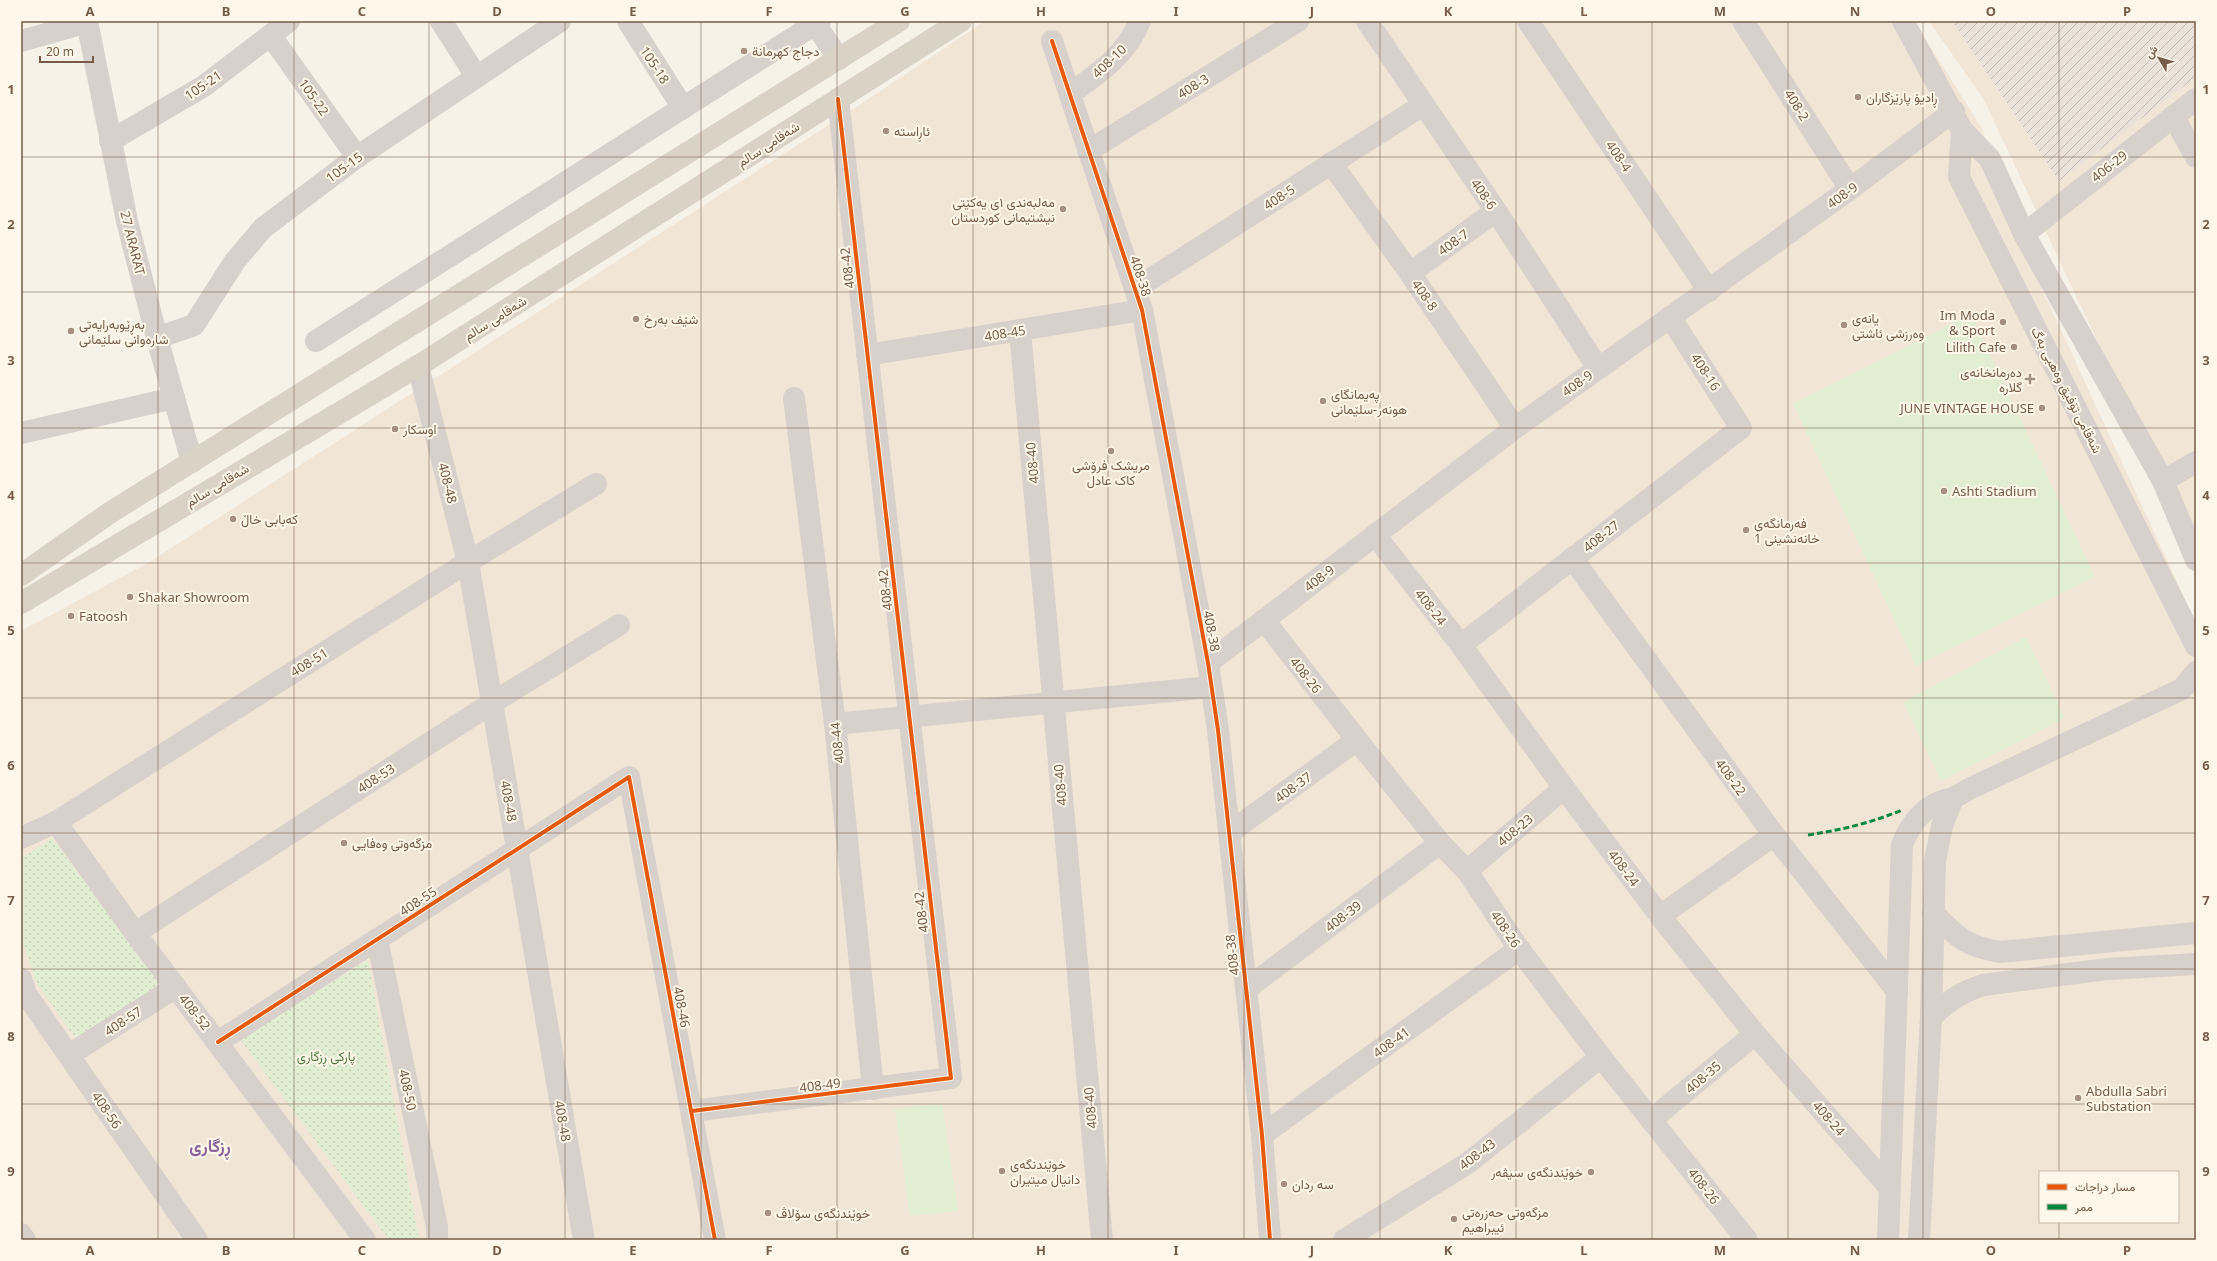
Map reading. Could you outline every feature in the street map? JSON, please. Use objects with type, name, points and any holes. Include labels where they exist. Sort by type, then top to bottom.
[{"type":"main road","points":[[23,570],[111,512],[898,21]]},
{"type":"main road","name":"شەقامی سالم","points":[[21,603],[418,366],[961,21]]},
{"type":"main road","points":[[21,618],[26,614],[45,588]]},
{"type":"street","points":[[21,41],[88,21]]},
{"type":"street","name":"27 ARARAT","points":[[88,21],[110,141],[127,221],[157,338],[192,462]]},
{"type":"street","name":"105-21","points":[[110,141],[204,86],[289,21]]},
{"type":"street","points":[[441,21],[476,76]]},
{"type":"street","name":"105-15","points":[[157,338],[194,325],[235,261],[263,228],[357,157],[560,21]]},
{"type":"street","name":"105-18","points":[[628,21],[683,108]]},
{"type":"street","name":"408-10","points":[[1070,94],[1102,70],[1122,52],[1140,21]]},
{"type":"street","name":"408-3","points":[[1088,151],[1298,21]]},
{"type":"street","name":"408-6","points":[[1367,21],[1496,211],[1598,368]]},
{"type":"street","name":"408-4","points":[[1528,21],[1709,291]]},
{"type":"street","name":"408-2","points":[[1743,21],[1850,189]]},
{"type":"street","points":[[1903,21],[1958,120],[1990,158],[2024,234],[2163,481],[2196,560]]},
{"type":"street","points":[[316,341],[817,23],[839,59]]},
{"type":"street","name":"105-22","points":[[271,36],[357,157]]},
{"type":"street","name":"408-38","points":[[1052,41],[1142,310],[1208,663],[1218,730],[1262,1135],[1270,1240]]},
{"type":"street","name":"408-42","points":[[838,99],[951,1078]]},
{"type":"street","name":"406-29","points":[[2024,234],[2196,99]]},
{"type":"street","name":"408-5","points":[[1135,289],[1423,105]]},
{"type":"street","points":[[2173,116],[2196,157]]},
{"type":"street","name":"408-9","points":[[1208,663],[1515,428],[1850,189],[1958,120]]},
{"type":"street","name":"شەقامی تۆفیق وەهبی بەگ","points":[[1958,120],[1960,178],[2196,646]]},
{"type":"street","name":"408-8","points":[[1331,163],[1410,273],[1515,428]]},
{"type":"street","name":"408-7","points":[[1410,273],[1496,211]]},
{"type":"street","name":"408-45","points":[[867,355],[1142,310]]},
{"type":"street","name":"408-16","points":[[1670,317],[1742,428]]},
{"type":"street","name":"408-40","points":[[1020,331],[1102,1240]]},
{"type":"street","name":"408-48","points":[[418,366],[468,562],[584,1240]]},
{"type":"street","points":[[21,433],[174,398]]},
{"type":"street","name":"408-44","points":[[794,398],[835,724],[873,1089]]},
{"type":"street","name":"408-27","points":[[1461,645],[1742,428]]},
{"type":"street","points":[[2163,481],[2196,462]]},
{"type":"street","name":"408-51","points":[[21,838],[56,822],[468,562],[596,484]]},
{"type":"street","name":"408-24","points":[[1375,535],[1461,645],[1564,788],[1660,916],[1755,1034],[1889,1187]]},
{"type":"street","name":"408-22","points":[[1572,558],[1774,835],[1897,991]]},
{"type":"street","name":"408-26","points":[[1264,620],[1357,740],[1440,843],[1467,871],[1519,949],[1601,1057],[1747,1240]]},
{"type":"street","name":"408-53","points":[[135,933],[492,703],[619,625]]},
{"type":"street","points":[[1888,1240],[1902,846],[1913,822],[1934,806],[1947,799],[1950,800],[1969,788],[2189,688],[2196,672]]},
{"type":"street","points":[[835,724],[909,718],[1053,702],[1211,687]]},
{"type":"street","name":"408-37","points":[[1229,833],[1357,740]]},
{"type":"street","name":"408-55","points":[[218,1042],[629,777]]},
{"type":"street","name":"408-46","points":[[629,777],[715,1240]]},
{"type":"street","name":"408-23","points":[[1467,871],[1564,788]]},
{"type":"street","points":[[1919,1240],[1930,1017],[1935,861],[1937,843],[1951,803],[1950,800]]},
{"type":"street","name":"408-52","points":[[56,822],[135,933],[365,1240]]},
{"type":"street","points":[[1660,916],[1774,835]]},
{"type":"street","name":"408-39","points":[[1246,989],[1440,843]]},
{"type":"street","points":[[1902,846],[1917,847],[1930,855],[1935,861]]},
{"type":"street","points":[[1933,913],[1957,937],[1969,944],[2000,952],[2196,933]]},
{"type":"street","points":[[2159,937],[2161,966]]},
{"type":"street","name":"408-50","points":[[377,939],[437,1227],[438,1240]]},
{"type":"street","name":"408-41","points":[[1262,1135],[1519,949]]},
{"type":"street","points":[[1930,1017],[1951,998],[1965,991],[1983,985],[2107,969],[2196,964]]},
{"type":"street","name":"408-57","points":[[70,1055],[176,987]]},
{"type":"street","name":"408-56","points":[[23,990],[70,1055],[197,1240]]},
{"type":"street","name":"408-35","points":[[1652,1120],[1755,1034]]},
{"type":"street","name":"408-43","points":[[1344,1240],[1468,1162],[1601,1057]]},
{"type":"street","name":"408-49","points":[[692,1111],[951,1078]]},
{"type":"street","points":[[21,1234],[25,1240]]},
{"type":"shaded area","points":[[985,21],[1914,21],[1983,130],[1989,174],[2196,623],[2196,1240],[21,1240],[21,631],[148,563],[861,104]]},
{"type":"shaded area","points":[[1929,21],[2196,21],[2196,560],[2163,481],[1984,100]]},
{"type":"shaded area","points":[[1952,21],[2196,21],[2196,77],[2059,181]]},
{"type":"green space","name":"Ashti Stadium","points":[[1971,314],[2095,577],[1916,666],[1793,404]]},
{"type":"green space","points":[[2026,637],[2065,718],[1941,781],[1903,702]]},
{"type":"green space","points":[[52,838],[161,985],[76,1039],[36,982],[21,937],[21,859]]},
{"type":"green space","name":"پارکی ڕزگاری","points":[[368,960],[419,1240],[389,1240],[240,1039]]},
{"type":"green space","points":[[942,1103],[958,1211],[910,1216],[895,1109]]},
{"type":"marked path","points":[[1808,835],[1856,826],[1902,810]]},
{"type":"cycle path","points":[[1052,41],[1142,310],[1208,663],[1218,730],[1262,1135],[1270,1240]]},
{"type":"cycle path","points":[[692,1111],[951,1078],[838,99]]},
{"type":"cycle path","points":[[218,1042],[629,777],[715,1240]]},
{"type":"place","name":"دجاج كهرمانة","points":[[744,51]]},
{"type":"place","name":"ڕادیۆ پارێزگاران","points":[[1858,97]]},
{"type":"place","name":"ئاڕاستە","points":[[886,131]]},
{"type":"place","name":"مەلبەندی ١ی یەکێتی نیشتیمانی کوردستان","points":[[1063,209]]},
{"type":"place","name":"شێف بەرخ","points":[[636,319]]},
{"type":"place","name":"Im Moda & Sport","points":[[2003,322]]},
{"type":"place","name":"یانەی وەرزشی ئاشتی","points":[[1844,325]]},
{"type":"place","name":"بەڕێوبەرایەتی شارەوانی سلێمانی","points":[[71,331]]},
{"type":"place","name":"Lilith Cafe","points":[[2014,347]]},
{"type":"place","name":"دەرمانخانەی گلارە","points":[[2030,379]]},
{"type":"place","name":"پەیمانگای هونەر-سلێمانی","points":[[1323,401]]},
{"type":"place","name":"JUNE VINTAGE HOUSE","points":[[2042,408]]},
{"type":"place","name":"اوسكار","points":[[395,429]]},
{"type":"place","name":"مریشک فرۆشی کاک عادل","points":[[1111,451]]},
{"type":"place","name":"Ashti Stadium","points":[[1944,491]]},
{"type":"place","name":"کەبابی خاڵ","points":[[233,519]]},
{"type":"place","name":"فەرمانگەی خانەنشینی 1","points":[[1746,530]]},
{"type":"place","name":"Shakar Showroom","points":[[130,597]]},
{"type":"place","name":"Fatoosh","points":[[71,616]]},
{"type":"place","name":"مزگەوتی وەفایی","points":[[344,843]]},
{"type":"place","name":"Abdulla Sabri Substation","points":[[2078,1098]]},
{"type":"place","name":"خوێندنگەی دانیال میتیران","points":[[1002,1171]]},
{"type":"place","name":"خوێندنگەی سیڤەر","points":[[1591,1172]]},
{"type":"place","name":"سه ردان","points":[[1284,1184]]},
{"type":"place","name":"خوێندنگەی سۆلاڤ","points":[[768,1213]]},
{"type":"place","name":"مزگەوتی حەزرەتی ئیبراهیم","points":[[1454,1219]]},
{"type":"district","name":"ڕزگاری","points":[[210,1145]]}]
